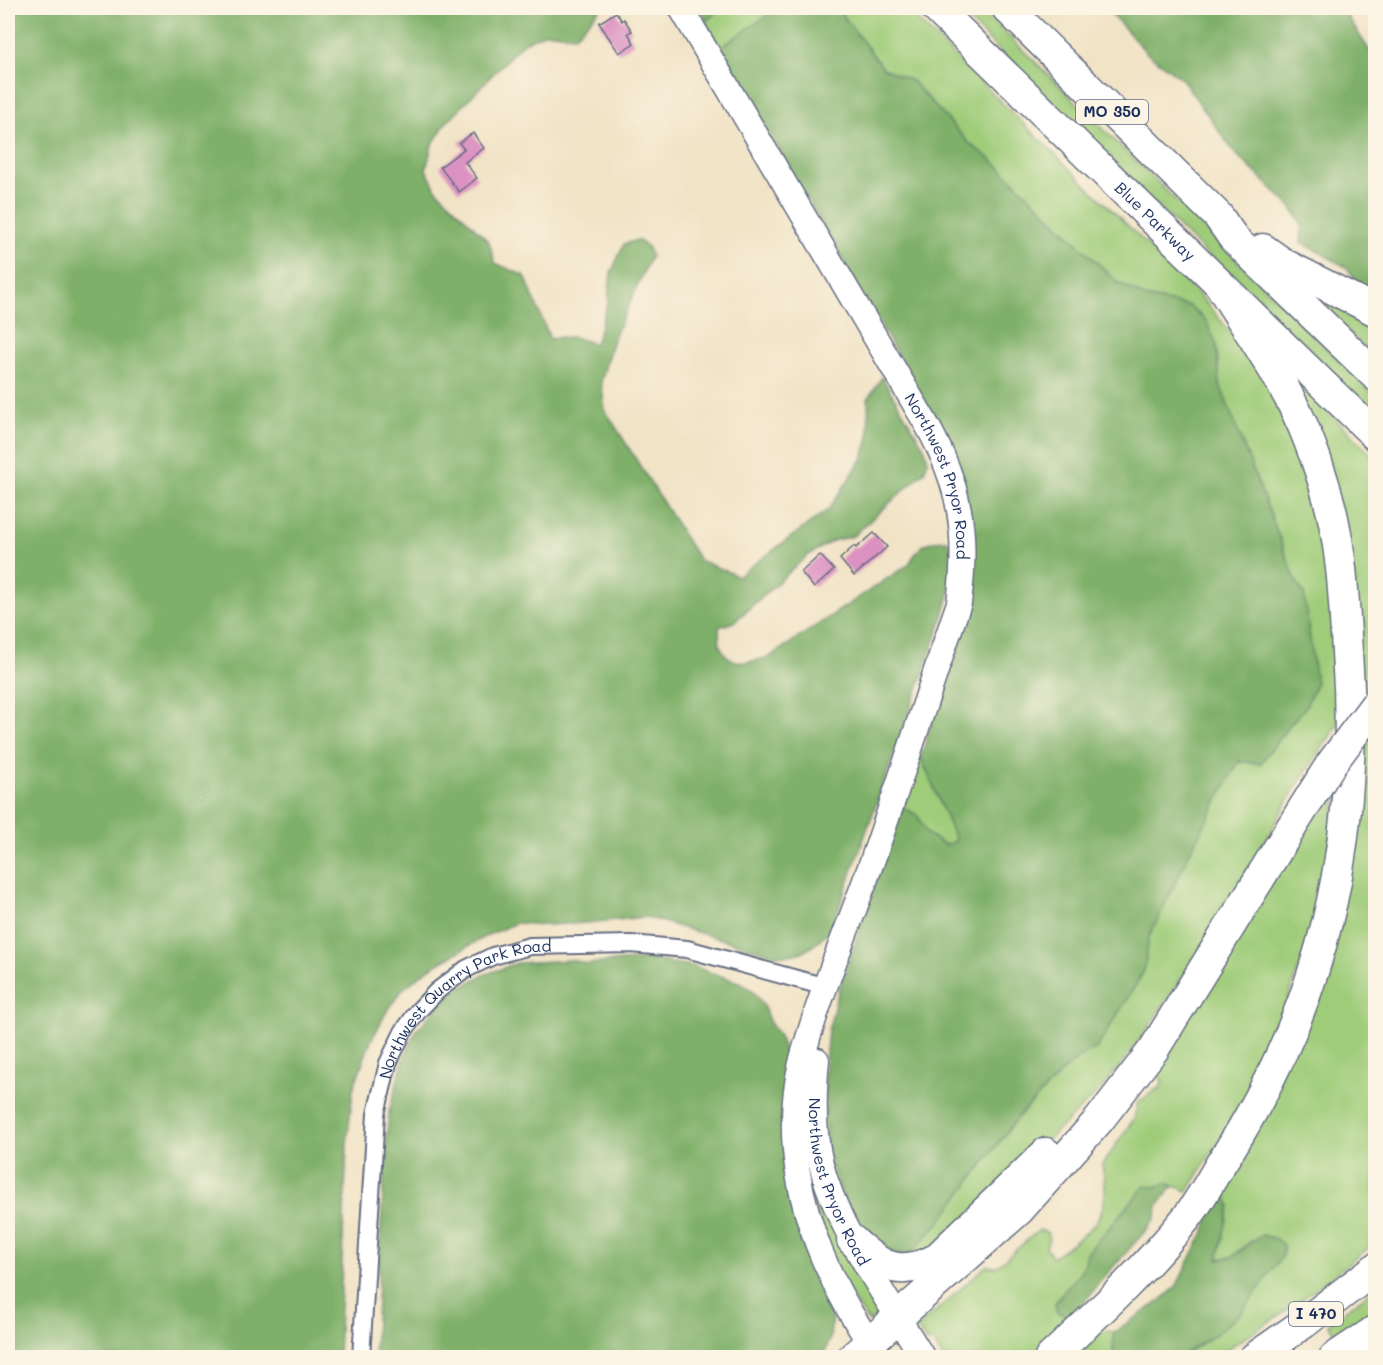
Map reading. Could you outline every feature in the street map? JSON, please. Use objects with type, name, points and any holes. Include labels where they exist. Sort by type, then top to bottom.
[{"type":"highway","name":"Blue Parkway","points":[[936,8],[1376,436]]},
{"type":"highway","name":"MO 350","points":[[1007,8],[1218,216],[1234,239],[1376,376]]},
{"type":"highway","points":[[1218,216],[1284,264],[1376,311]]},
{"type":"highway","points":[[1050,1358],[1127,1285],[1188,1215],[1263,1095],[1291,1035],[1314,973],[1333,900],[1344,840],[1349,778],[1351,702],[1338,546],[1328,498],[1308,438],[1277,378],[1220,285]]},
{"type":"highway","points":[[867,1353],[899,1318],[1019,1210],[1099,1120],[1132,1078],[1154,1049],[1331,764],[1376,704]]},
{"type":"highway","points":[[852,1240],[868,1256],[892,1267],[910,1269],[936,1259],[1051,1149],[1132,1078]]},
{"type":"highway","name":"I 470","points":[[1254,1358],[1376,1268]]},
{"type":"highway","name":"I 470","points":[[1334,1358],[1376,1330]]},
{"type":"main road","name":"Northwest Pryor Road","points":[[681,8],[927,424],[946,463],[958,503],[963,542],[963,572],[959,603],[875,854],[826,987],[800,1070],[794,1135],[806,1210],[818,1249],[867,1353]]},
{"type":"main road","name":"Northwest Pryor Road","points":[[826,987],[814,1089],[819,1155],[830,1189],[852,1240],[923,1358]]},
{"type":"street","name":"Northwest Quarry Park Road","points":[[361,1358],[376,1114],[380,1091],[388,1063],[403,1032],[437,991],[466,969],[493,956],[530,946],[578,944],[631,944],[687,949],[826,987]]},
{"type":"green space","points":[[8,8],[601,8],[575,36],[546,32],[522,44],[445,124],[432,145],[426,169],[436,189],[489,242],[495,263],[525,276],[550,339],[573,337],[595,344],[608,302],[611,273],[624,244],[637,240],[647,246],[651,256],[612,342],[601,382],[605,410],[699,560],[738,576],[829,509],[863,458],[869,438],[868,399],[882,377],[925,449],[928,460],[924,472],[853,536],[832,541],[807,556],[734,622],[719,627],[720,643],[725,654],[730,659],[742,662],[769,657],[909,564],[916,552],[924,545],[947,540],[954,547],[949,595],[940,627],[832,927],[814,945],[794,954],[775,955],[646,917],[548,925],[516,923],[488,935],[430,968],[403,989],[387,1011],[370,1043],[353,1089],[347,1144],[338,1357],[8,1357]]},
{"type":"green space","points":[[698,8],[721,8],[706,21]]},
{"type":"green space","points":[[721,8],[778,8],[720,48],[706,21]]},
{"type":"green space","points":[[778,8],[837,8],[883,68],[912,81],[970,144],[991,159],[1117,282],[1144,297],[1190,306],[1206,321],[1216,343],[1220,385],[1296,581],[1304,594],[1316,684],[1305,708],[1260,764],[1239,761],[1193,846],[1149,937],[1144,971],[1097,1048],[1081,1056],[1063,1071],[1018,1117],[939,1223],[914,1250],[898,1259],[865,1239],[841,1191],[827,1150],[824,1072],[828,1031],[839,989],[902,807],[917,815],[927,834],[945,845],[956,841],[921,757],[966,606],[926,404],[720,48]]},
{"type":"green space","points":[[837,8],[905,8],[1202,298],[1242,346],[1266,381],[1308,469],[1327,553],[1340,721],[1294,790],[1189,967],[1141,1038],[1103,1087],[930,1252],[898,1259],[939,1223],[1018,1117],[1063,1071],[1081,1056],[1097,1048],[1144,971],[1149,937],[1193,846],[1239,761],[1260,764],[1305,708],[1304,594],[1296,581],[1220,385],[1216,343],[1190,306],[1144,297],[1117,282],[991,159],[970,144],[912,81],[883,68]]},
{"type":"green space","points":[[956,8],[980,8],[1375,396],[1375,420]]},
{"type":"green space","points":[[1106,8],[1342,8],[1375,59],[1375,292],[1357,281],[1346,267],[1301,242],[1302,225],[1292,208],[1234,152],[1182,79],[1147,53]]},
{"type":"green space","points":[[1309,293],[1375,322],[1375,358]]},
{"type":"green space","points":[[1293,377],[1375,458],[1375,1243],[1295,1305],[1215,1357],[1179,1358],[1216,1334],[1251,1241],[1232,1257],[1218,1259],[1230,1205],[1216,1193],[1307,1011],[1356,678]]},
{"type":"green space","points":[[921,757],[956,841],[945,845],[927,834],[917,815],[902,807]]},
{"type":"green space","points":[[1339,765],[1325,895],[1262,1071],[1188,1191],[1166,1183],[1155,1187],[1087,1253],[1085,1266],[1078,1278],[1060,1295],[1057,1312],[1073,1319],[1033,1357],[942,1357],[933,1341],[927,1343],[917,1328],[986,1266],[996,1267],[1039,1230],[1047,1232],[1049,1239],[1046,1248],[1053,1257],[1089,1230],[1097,1220],[1105,1198],[1102,1165],[1134,1119],[1138,1101],[1147,1097],[1154,1090],[1158,1090],[1163,1083],[1153,1065]]},
{"type":"green space","points":[[647,959],[692,966],[741,983],[752,990],[763,1004],[769,1021],[779,1036],[786,1055],[784,1162],[788,1196],[803,1245],[832,1318],[830,1339],[824,1353],[819,1358],[374,1358],[389,1112],[404,1057],[416,1031],[456,990],[481,976],[517,963],[573,960],[587,964]]},
{"type":"green space","points":[[809,1062],[882,1312],[869,1322],[843,1285],[806,1186]]},
{"type":"green space","points":[[1166,1183],[1174,1186],[1159,1203],[1155,1220],[1069,1317],[1057,1312],[1055,1304],[1082,1269],[1087,1253],[1145,1186],[1155,1187]]},
{"type":"green space","points":[[1216,1193],[1225,1194],[1230,1205],[1218,1259],[1232,1257],[1262,1235],[1276,1239],[1284,1246],[1282,1256],[1242,1312],[1216,1334],[1179,1357],[1110,1358],[1113,1354],[1114,1332],[1160,1301],[1176,1287],[1207,1226],[1207,1213]]},
{"type":"green space","points":[[1375,1288],[1375,1312],[1337,1339],[1328,1324]]},
{"type":"green space","points":[[1102,1331],[1114,1332],[1113,1355],[1110,1357],[1060,1358],[1071,1347]]},
{"type":"building","points":[[616,12],[632,31],[628,33],[634,43],[619,53],[599,23]]},
{"type":"building","points":[[473,133],[484,148],[465,162],[477,178],[459,192],[440,167],[464,149],[459,143]]},
{"type":"building","points":[[874,533],[887,547],[854,576],[840,559],[854,546],[856,548]]},
{"type":"building","points":[[820,555],[834,570],[814,588],[801,572]]}]
